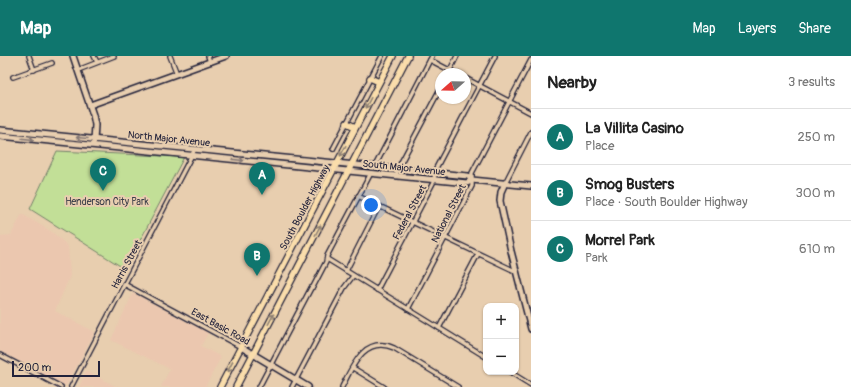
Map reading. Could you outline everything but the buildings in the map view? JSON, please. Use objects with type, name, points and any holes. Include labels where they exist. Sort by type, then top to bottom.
[{"type":"main road","name":"South Boulder Highway","points":[[220,387],[393,56]]},
{"type":"main road","points":[[236,387],[408,56]]},
{"type":"main road","points":[[370,78],[379,82]]},
{"type":"main road","points":[[347,123],[356,127]]},
{"type":"street","points":[[29,56],[34,70]]},
{"type":"street","points":[[72,56],[90,105],[95,125],[94,145]]},
{"type":"street","points":[[94,56],[97,62]]},
{"type":"street","points":[[78,70],[114,56]]},
{"type":"street","points":[[170,56],[177,74]]},
{"type":"street","points":[[208,56],[210,62]]},
{"type":"street","points":[[90,105],[226,56]]},
{"type":"street","points":[[333,149],[382,56]]},
{"type":"street","points":[[451,68],[457,56]]},
{"type":"street","name":"Federal Street","points":[[377,290],[434,179],[435,170],[495,56]]},
{"type":"street","points":[[374,168],[431,58],[444,68]]},
{"type":"street","name":"National Street","points":[[408,309],[472,186],[472,173],[531,60]]},
{"type":"street","points":[[13,77],[52,63]]},
{"type":"street","points":[[471,81],[531,113]]},
{"type":"street","points":[[396,176],[397,170],[435,98]]},
{"type":"street","name":"North Major Avenue","points":[[0,130],[223,152],[258,159],[334,169]]},
{"type":"street","points":[[530,135],[505,183],[501,192],[500,201],[531,329]]},
{"type":"street","name":"North Major Avenue","points":[[0,136],[222,158],[337,163]]},
{"type":"street","points":[[56,142],[58,136]]},
{"type":"street","points":[[158,152],[159,146]]},
{"type":"street","name":"Harris Street","points":[[71,387],[195,149]]},
{"type":"street","points":[[222,158],[223,152]]},
{"type":"street","name":"South Major Avenue","points":[[337,163],[374,168],[468,176],[472,180]]},
{"type":"street","name":"South Major Avenue","points":[[334,169],[467,183],[472,180],[531,186]]},
{"type":"street","points":[[259,387],[371,173]]},
{"type":"street","points":[[358,196],[516,272]]},
{"type":"street","points":[[346,271],[379,206]]},
{"type":"street","points":[[439,328],[478,254]]},
{"type":"street","points":[[327,259],[483,355]]},
{"type":"street","points":[[292,387],[344,288],[353,276]]},
{"type":"street","name":"East Basic Road","points":[[124,284],[241,347],[308,387]]},
{"type":"street","points":[[342,387],[359,357],[365,350],[377,345],[388,345],[458,387]]},
{"type":"street","points":[[0,356],[61,387]]},
{"type":"street","points":[[353,368],[384,387]]},
{"type":"street","points":[[515,375],[531,385]]},
{"type":"shaded area","points":[[22,214],[52,232],[68,246],[70,276],[55,311],[95,332],[66,386],[0,351],[0,236],[11,235]]},
{"type":"shaded area","points":[[133,293],[208,333],[201,346],[221,357],[205,387],[161,387],[170,369],[111,340]]},
{"type":"shaded area","points":[[86,371],[117,387],[79,387]]},
{"type":"green space","name":"Henderson City Park","points":[[57,151],[184,157],[125,269],[30,209]]},
{"type":"place","name":"Morrel Park","points":[[103,191]]},
{"type":"place","name":"La Villita Casino","points":[[262,195]]},
{"type":"place","name":"Smog Busters","points":[[257,276]]}]
